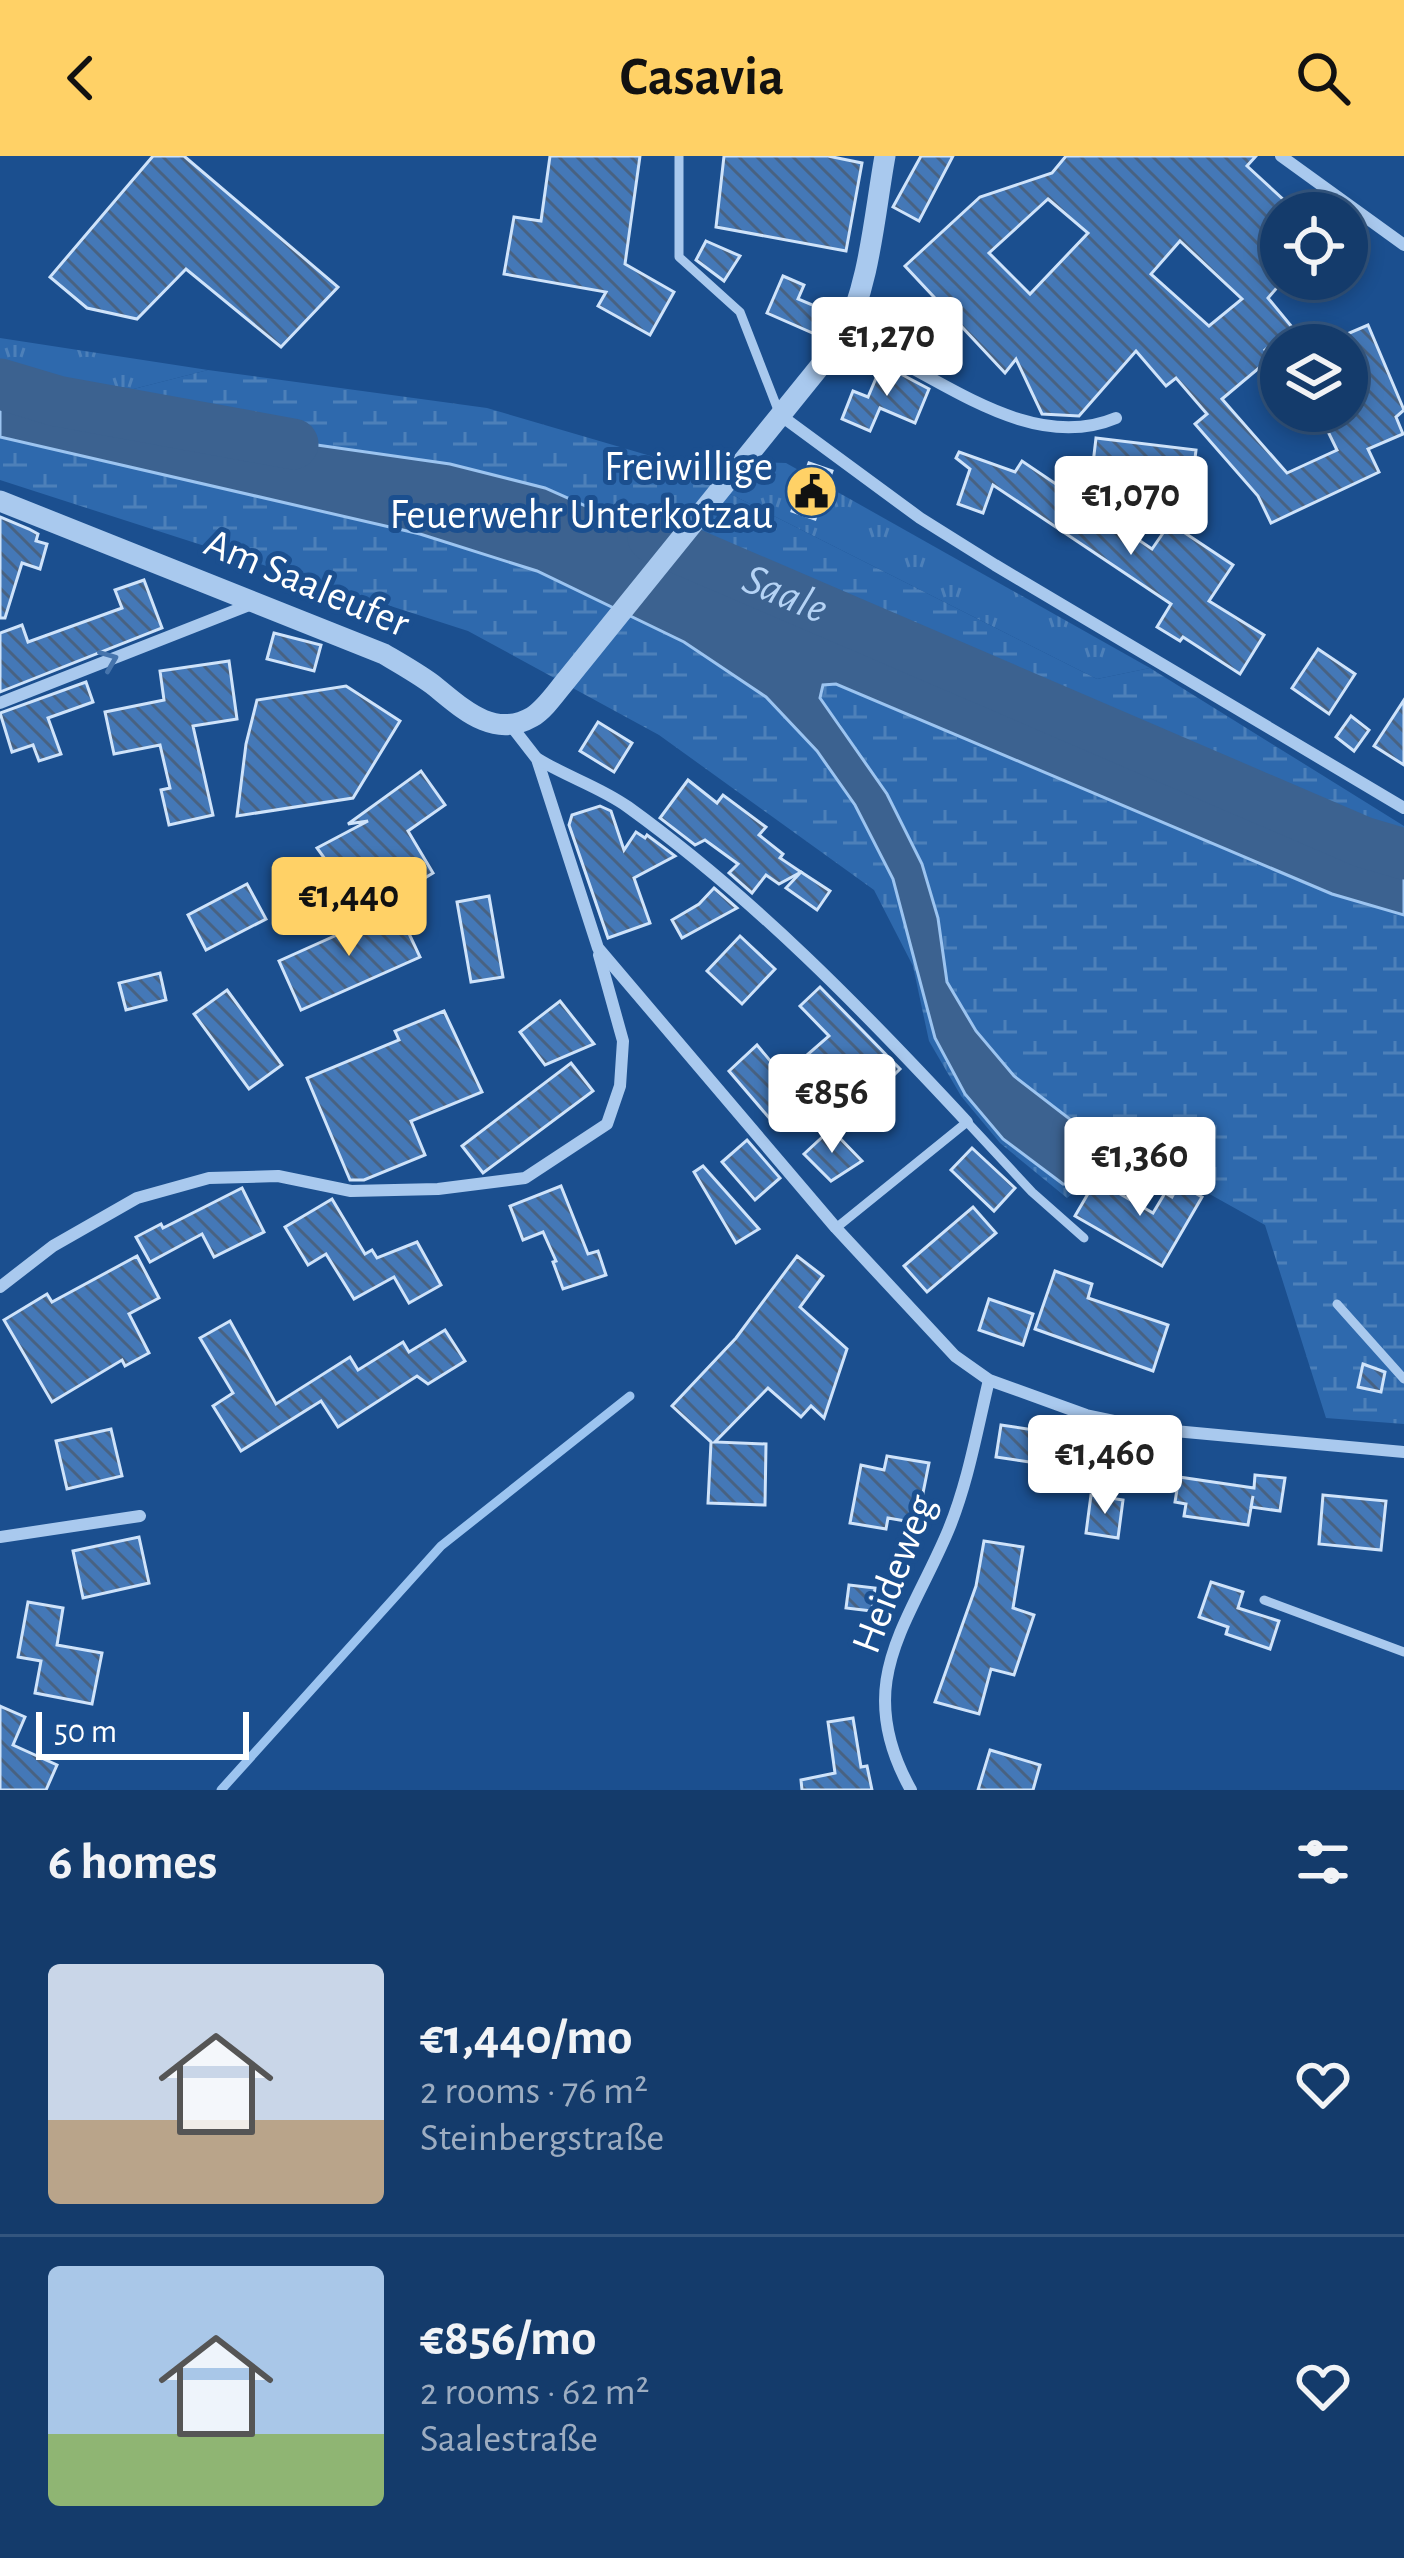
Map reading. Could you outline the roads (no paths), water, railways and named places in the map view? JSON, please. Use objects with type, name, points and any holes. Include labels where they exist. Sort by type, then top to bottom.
[{"type":"street","points":[[0,1287],[53,1246],[136,1198],[209,1178],[278,1176],[351,1191],[438,1189],[525,1178],[608,1124],[620,1086],[622,1041],[598,948],[537,759],[509,723],[532,717],[564,683],[842,339],[862,284],[885,156]]},
{"type":"street","points":[[1281,156],[1404,245]]},
{"type":"street","points":[[842,339],[890,356],[976,403],[1013,416],[1076,429],[1116,418]]},
{"type":"street","points":[[780,415],[957,541],[1404,808]]},
{"type":"street","name":"Am Saaleufer","points":[[0,501],[384,654],[415,671],[464,712],[477,719],[509,723]]},
{"type":"street","points":[[0,703],[254,603]]},
{"type":"street","points":[[537,759],[625,805],[745,899],[863,1010],[968,1122]]},
{"type":"street","points":[[598,948],[916,1318],[955,1356],[989,1380],[1086,1414],[1153,1429],[1404,1452]]},
{"type":"street","name":"Heideweg","points":[[911,1790],[888,1734],[885,1697],[891,1661],[901,1623],[950,1528],[989,1380]]},
{"type":"street","points":[[0,1537],[140,1516]]},
{"type":"lane","points":[[679,156],[679,257],[740,312],[780,415]]},
{"type":"lane","points":[[836,1228],[968,1122],[1032,1192],[1084,1238]]},
{"type":"lane","points":[[1337,1304],[1404,1379]]},
{"type":"lane","points":[[1264,1600],[1404,1652]]},
{"type":"waterway","name":"Saale","points":[[0,384],[57,401],[293,444]]},
{"type":"waterway","name":"Saale","points":[[653,537],[1363,842],[1404,854]]},
{"type":"waterway","points":[[221,1790],[441,1546],[630,1396]]},
{"type":"place","name":"Freiwillige Feuerwehr Unterkotzau","points":[[812,491]]}]
